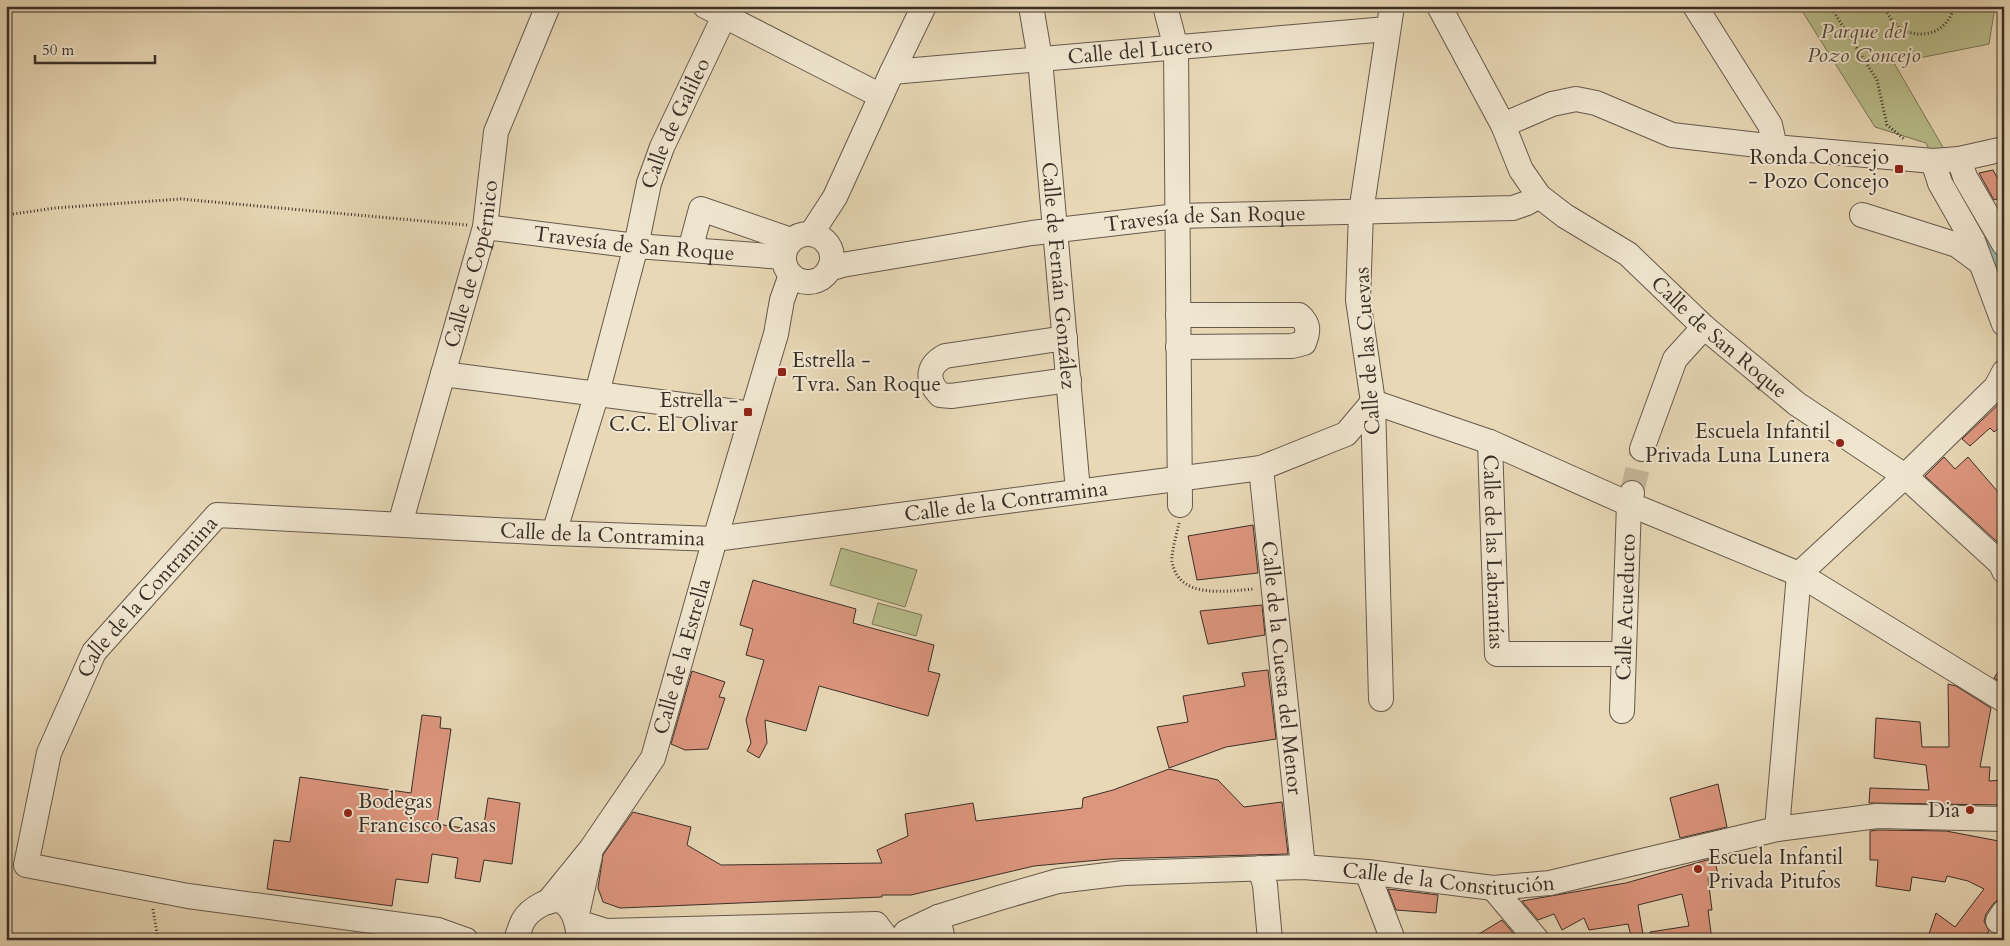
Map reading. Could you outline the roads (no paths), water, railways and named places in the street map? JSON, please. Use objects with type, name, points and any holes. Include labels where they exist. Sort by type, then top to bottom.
[{"type":"street","name":"Calle de Copérnico","points":[[400,524],[485,227],[496,132],[548,6]]},
{"type":"street","name":"Calle de la Estrella","points":[[516,940],[523,921],[538,906],[548,902],[591,849],[653,758],[776,334],[835,197],[924,6]]},
{"type":"street","name":"Calle de Fernán González","points":[[1031,6],[1040,59],[1078,491]]},
{"type":"street","points":[[1165,6],[1176,48],[1180,505]]},
{"type":"street","name":"Calle de las Cuevas","points":[[1381,699],[1373,402],[1358,300],[1361,212],[1392,6]]},
{"type":"street","name":"Calle de San Roque","points":[[1439,6],[1503,125],[1521,170],[1538,196],[1565,216],[1628,254],[1704,327],[1797,404],[1905,476],[2003,566]]},
{"type":"street","points":[[1695,6],[1770,126],[1775,147]]},
{"type":"street","points":[[720,9],[881,96]]},
{"type":"street","name":"Calle de Galileo","points":[[554,534],[597,393],[636,246],[649,182],[720,9]]},
{"type":"street","name":"Calle del Lucero","points":[[892,72],[1388,29]]},
{"type":"street","points":[[1503,125],[1552,104],[1576,99],[1596,103],[1672,135],[1775,147],[1933,161],[1959,159],[2004,149]]},
{"type":"street","points":[[1959,159],[1964,177],[2004,244]]},
{"type":"street","points":[[1933,161],[1940,183],[1973,241],[2004,324]]},
{"type":"street","name":"Travesía de San Roque","points":[[485,227],[636,246],[809,256],[842,265],[1055,230],[1177,216],[1514,208],[1538,196]]},
{"type":"street","points":[[690,250],[701,209],[809,256]]},
{"type":"street","points":[[1862,215],[1957,245],[1980,262]]},
{"type":"street","points":[[1178,315],[1299,315],[1306,322],[1308,332],[1304,343],[1292,346],[1178,347]]},
{"type":"street","points":[[1642,449],[1675,359],[1704,327]]},
{"type":"street","points":[[1065,338],[945,356],[935,362],[931,370],[930,379],[940,395],[951,396],[1069,380]]},
{"type":"street","points":[[1777,829],[1799,574],[1905,476],[1996,387],[2004,372]]},
{"type":"street","points":[[442,374],[752,414]]},
{"type":"street","points":[[1373,402],[1490,442],[1630,498],[1799,574],[2004,700]]},
{"type":"street","name":"Calle de la Contramina","points":[[466,940],[438,930],[188,896],[26,865],[49,753],[94,652],[217,515],[554,534],[715,539],[1261,468],[1346,434],[1373,402]]},
{"type":"street","name":"Calle de las Labrantías","points":[[1490,442],[1497,654],[1624,654]]},
{"type":"street","name":"Calle de la Cuesta del Menor","points":[[1261,468],[1272,588],[1303,867]]},
{"type":"street","name":"Calle Acueducto","points":[[1622,711],[1630,498]]},
{"type":"street","name":"Calle de la Constitución","points":[[901,940],[906,932],[938,916],[1058,881],[1124,873],[1303,867],[1367,872],[1493,888],[1550,883],[1777,829],[1877,816],[2004,819]]},
{"type":"street","name":"Calle de la Estrella","points":[[577,927],[591,849]]},
{"type":"street","points":[[1260,868],[1265,885],[1270,940]]},
{"type":"street","points":[[1367,872],[1393,940]]},
{"type":"street","points":[[1493,888],[1537,940]]},
{"type":"street","points":[[548,902],[558,901],[565,903],[577,927],[606,931],[876,924],[888,940]]},
{"type":"street","points":[[938,916],[943,940]]},
{"type":"water","points":[[1955,182],[2004,263],[2004,290],[1952,183]]},
{"type":"tunnel","points":[[1632,493],[1642,449]]},
{"type":"place","name":"Ronda Concejo - Pozo Concejo","points":[[1899,169]]},
{"type":"place","name":"Estrella - Tvra. San Roque","points":[[782,372]]},
{"type":"place","name":"Estrella - C.C. El Olivar","points":[[748,412]]},
{"type":"place","name":"Escuela Infantil Privada Luna Lunera","points":[[1840,443]]},
{"type":"place","name":"Dia","points":[[1970,810]]},
{"type":"place","name":"Bodegas Francisco Casas","points":[[348,813]]},
{"type":"place","name":"Escuela Infantil Privada Pitufos","points":[[1698,869]]},
{"type":"park label","name":"Parque del Pozo Concejo","points":[[1864,43]]}]
